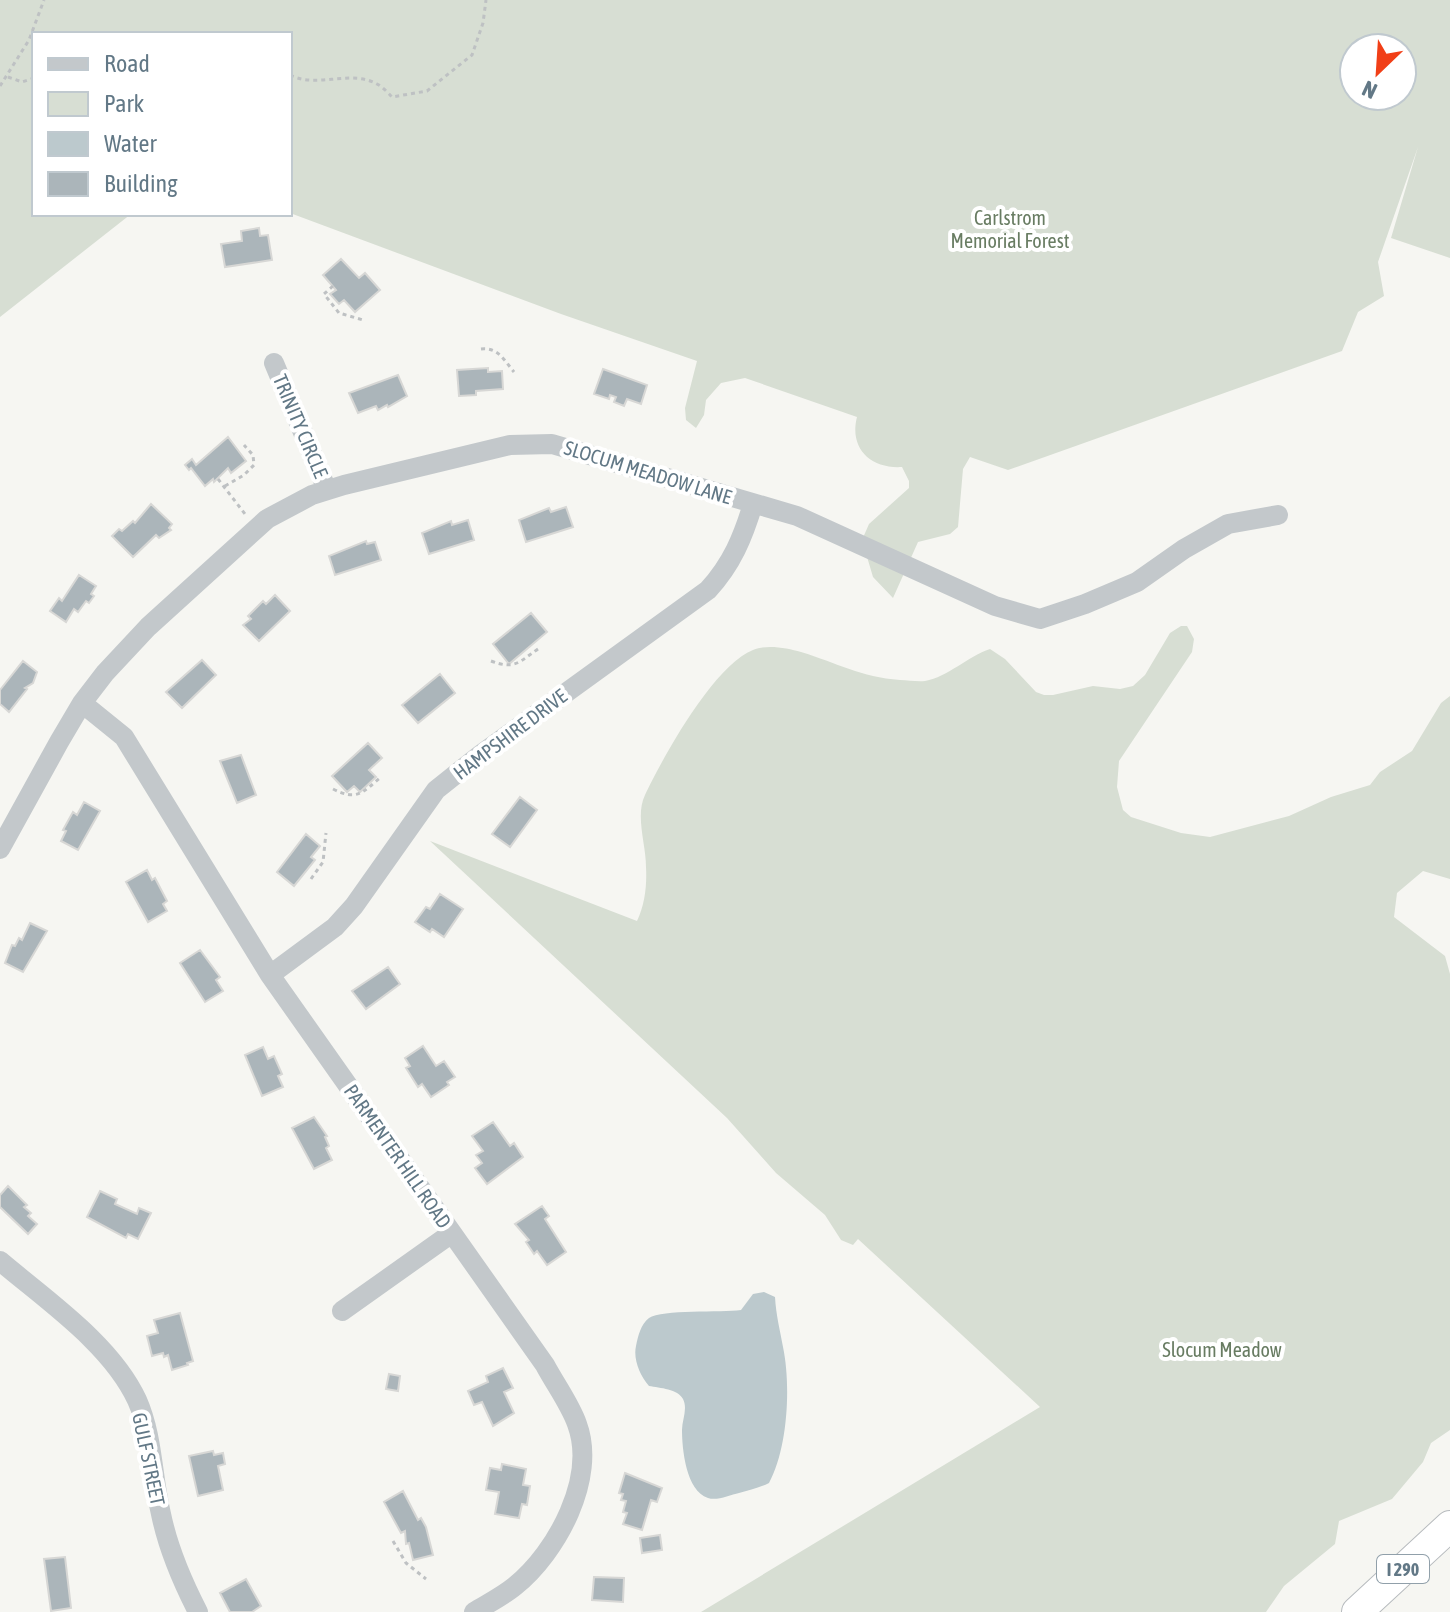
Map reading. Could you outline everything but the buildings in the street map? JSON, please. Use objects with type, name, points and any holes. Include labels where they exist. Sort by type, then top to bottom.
[{"type":"highway","name":"I 290","points":[[1357,1612],[1450,1526]]},
{"type":"street","name":"TRINITY CIRCLE","points":[[274,363],[327,490]]},
{"type":"street","name":"SLOCUM MEADOW LANE","points":[[0,849],[82,703],[133,642],[241,540],[281,510],[327,490],[500,447],[531,443],[572,448],[823,526],[995,606],[1040,619],[1137,582],[1184,549],[1228,524],[1278,515]]},
{"type":"street","name":"HAMPSHIRE DRIVE","points":[[270,975],[341,921],[436,790],[708,590],[739,547],[753,504]]},
{"type":"street","name":"PARMENTER HILL ROAD","points":[[82,703],[124,737],[270,975],[545,1365],[578,1425],[584,1467],[570,1512],[548,1550],[516,1586],[474,1612]]},
{"type":"street","points":[[342,1311],[452,1233]]},
{"type":"street","name":"GULF STREET","points":[[0,1261],[84,1331],[113,1364],[136,1398],[146,1425],[161,1517],[179,1571],[198,1612]]},
{"type":"path","points":[[0,86],[29,40],[44,0]]},
{"type":"path","points":[[292,76],[303,82],[359,79],[377,84],[392,97],[427,91],[472,55],[486,0]]},
{"type":"path","points":[[6,76],[22,82],[32,79]]},
{"type":"path","points":[[333,286],[324,294],[339,313],[363,320]]},
{"type":"path","points":[[481,349],[489,348],[499,353],[514,372]]},
{"type":"path","points":[[225,486],[254,465],[253,455],[244,445]]},
{"type":"path","points":[[218,479],[245,514]]},
{"type":"path","points":[[491,661],[506,667],[538,649]]},
{"type":"path","points":[[333,789],[346,796],[354,796],[381,777]]},
{"type":"path","points":[[311,879],[323,862],[326,833]]},
{"type":"path","points":[[393,1541],[406,1563],[426,1579]]},
{"type":"green space","name":"Carlstrom Memorial Forest","points":[[0,0],[1450,0],[1450,258],[1391,238],[1418,147],[1378,262],[1384,296],[1358,312],[1342,351],[1008,470],[970,457],[963,469],[958,527],[950,534],[918,542],[893,598],[873,577],[862,540],[869,524],[909,488],[909,481],[902,467],[880,464],[864,454],[856,438],[857,417],[745,378],[721,383],[706,400],[704,415],[696,428],[686,420],[685,408],[697,361],[292,214],[292,32],[32,32],[32,216],[128,216],[0,317]]},
{"type":"green space","name":"Slocum Meadow","points":[[1187,626],[1194,639],[1192,652],[1119,761],[1117,787],[1123,810],[1131,817],[1181,833],[1210,837],[1289,816],[1331,797],[1370,785],[1380,772],[1412,751],[1441,703],[1450,696],[1450,879],[1423,871],[1397,893],[1394,917],[1445,956],[1450,974],[1450,1430],[1431,1443],[1423,1462],[1392,1499],[1339,1521],[1335,1544],[1284,1586],[1266,1612],[701,1612],[1040,1407],[858,1239],[853,1245],[841,1240],[825,1215],[776,1173],[727,1118],[430,841],[637,921],[644,901],[646,881],[641,821],[645,795],[677,736],[706,692],[738,659],[753,650],[771,647],[790,649],[873,676],[925,681],[990,649],[1005,659],[1036,692],[1053,695],[1093,686],[1120,689],[1133,686],[1145,675],[1170,633]]},
{"type":"water","points":[[764,1292],[775,1297],[785,1362],[786,1416],[780,1452],[769,1483],[724,1497],[708,1498],[695,1487],[684,1458],[683,1399],[673,1391],[649,1386],[640,1372],[635,1351],[640,1330],[649,1318],[656,1315],[741,1310],[753,1294]]}]
